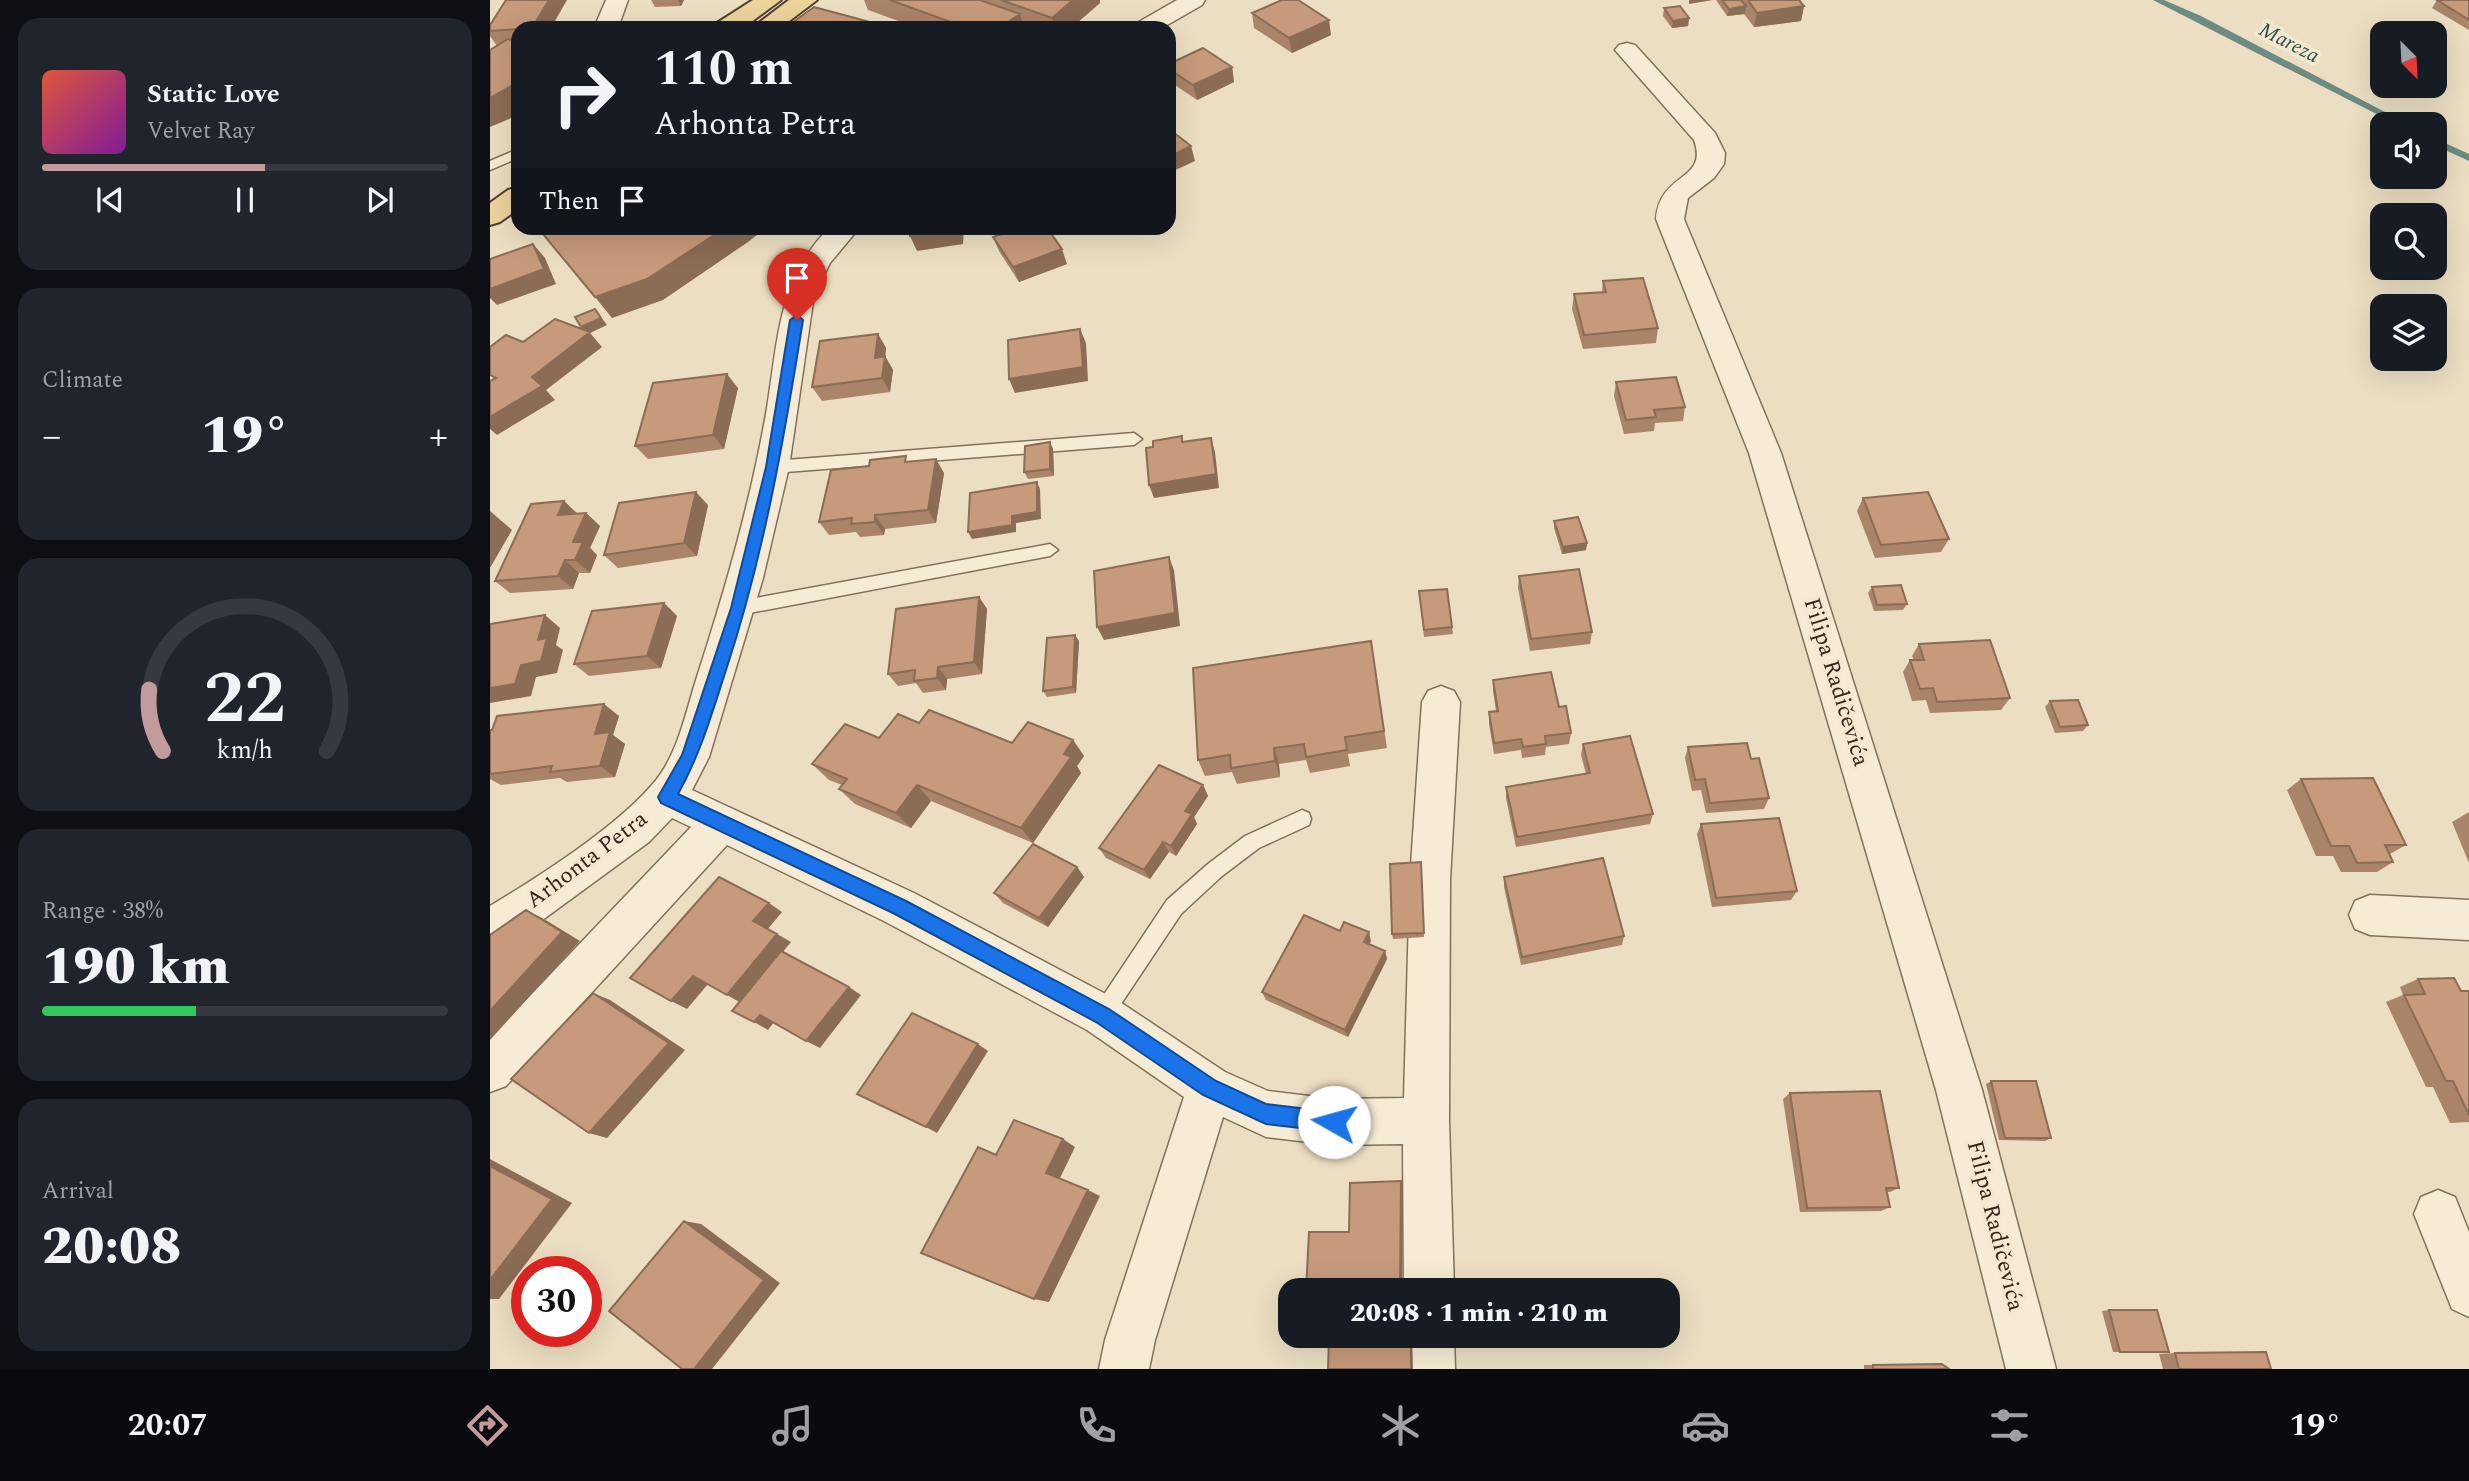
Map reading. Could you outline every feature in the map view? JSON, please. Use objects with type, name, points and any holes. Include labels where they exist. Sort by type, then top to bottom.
[{"type":"main road","points":[[774,21],[805,0]]},
{"type":"main road","points":[[737,21],[767,1]]},
{"type":"main road","points":[[490,185],[511,171]]},
{"type":"main road","points":[[490,216],[511,201]]},
{"type":"street","points":[[607,21],[617,0]]},
{"type":"street","points":[[1157,21],[1194,0]]},
{"type":"street","name":"Filipa Radičevića","points":[[1627,50],[1706,138],[1714,152],[1714,163],[1675,193],[1668,206],[1670,219],[1765,453],[1959,1090],[2031,1369]]},
{"type":"street","name":"Arhonta Petra","points":[[490,929],[526,907],[635,829],[667,797],[690,757],[739,608],[773,467],[800,295],[809,270],[822,249],[837,235]]},
{"type":"street","points":[[1429,1278],[1426,1121],[1430,880],[1441,702]]},
{"type":"street","points":[[667,797],[899,907],[1102,1015],[1209,1088],[1266,1114],[1334,1122],[1426,1121]]},
{"type":"street","points":[[490,1070],[722,822]]},
{"type":"street","points":[[2370,915],[2469,920]]},
{"type":"street","points":[[1124,1369],[1130,1339],[1209,1088]]},
{"type":"street","points":[[2438,1214],[2469,1292]]},
{"type":"street","points":[[1429,1348],[1430,1369]]},
{"type":"lane","points":[[490,166],[511,156]]},
{"type":"lane","points":[[773,467],[1134,439]]},
{"type":"lane","points":[[739,608],[1050,550]]},
{"type":"lane","points":[[1102,1015],[1174,907],[1214,870],[1252,842],[1302,819]]},
{"type":"building","points":[[506,0],[549,0],[536,21],[511,21],[511,30],[490,31],[490,25]]},
{"type":"building","points":[[890,0],[980,0],[1020,14],[1010,21],[948,21]]},
{"type":"building","points":[[1001,0],[1073,0],[1052,18]]},
{"type":"building","points":[[1282,0],[1298,0],[1329,20],[1289,38],[1252,13]]},
{"type":"building","points":[[1722,0],[1741,0],[1746,6],[1729,9]]},
{"type":"building","points":[[1748,0],[1799,0],[1804,6],[1757,13]]},
{"type":"building","points":[[2437,0],[2469,0],[2469,20]]},
{"type":"building","points":[[1680,6],[1689,18],[1673,21],[1664,8]]},
{"type":"building","points":[[814,7],[866,21],[795,21]]},
{"type":"building","points":[[508,39],[511,40],[511,86],[490,98],[490,50]]},
{"type":"building","points":[[1203,48],[1232,67],[1193,85],[1176,74],[1176,61]]},
{"type":"building","points":[[1176,134],[1191,146],[1176,154]]},
{"type":"building","points":[[544,235],[714,235],[647,279],[595,297]]},
{"type":"building","points":[[1052,235],[1062,249],[1013,267],[993,237]]},
{"type":"building","points":[[533,244],[544,269],[490,289],[490,259]]},
{"type":"building","points":[[1643,278],[1658,328],[1584,335],[1574,294],[1606,292],[1603,281]]},
{"type":"building","points":[[595,309],[601,318],[581,327],[575,317]]},
{"type":"building","points":[[555,319],[590,332],[532,377],[542,386],[490,417],[490,381],[496,378],[490,375],[490,347],[506,335],[523,342]]},
{"type":"building","points":[[1080,329],[1083,367],[1009,379],[1008,340]]},
{"type":"building","points":[[878,334],[875,358],[885,356],[882,378],[812,387],[820,341]]},
{"type":"building","points":[[727,374],[713,435],[635,446],[653,383]]},
{"type":"building","points":[[1676,377],[1685,407],[1654,410],[1656,417],[1626,420],[1616,382]]},
{"type":"building","points":[[1182,436],[1182,442],[1211,438],[1216,474],[1149,485],[1146,448],[1153,447],[1153,441]]},
{"type":"building","points":[[1050,442],[1050,469],[1024,472],[1025,446]]},
{"type":"building","points":[[906,456],[905,462],[936,459],[928,510],[875,515],[875,522],[851,524],[852,518],[819,522],[831,470],[869,466],[870,460]]},
{"type":"building","points":[[1037,482],[1037,512],[1012,516],[1012,525],[968,532],[970,493]]},
{"type":"building","points":[[696,492],[684,543],[604,555],[619,503]]},
{"type":"building","points":[[1928,492],[1949,539],[1881,545],[1863,498]]},
{"type":"building","points":[[564,501],[558,515],[586,513],[573,542],[583,542],[575,560],[565,560],[558,576],[495,581],[531,504]]},
{"type":"building","points":[[1578,517],[1587,543],[1563,547],[1554,521]]},
{"type":"building","points":[[1169,557],[1175,613],[1097,627],[1094,571]]},
{"type":"building","points":[[1579,569],[1592,632],[1531,639],[1519,576]]},
{"type":"building","points":[[1901,585],[1907,604],[1877,605],[1872,587]]},
{"type":"building","points":[[1447,589],[1452,627],[1424,630],[1419,591]]},
{"type":"building","points":[[979,597],[974,662],[938,667],[937,678],[914,681],[915,670],[888,674],[896,609]]},
{"type":"building","points":[[664,603],[647,656],[574,664],[592,611]]},
{"type":"building","points":[[545,615],[538,640],[547,638],[541,661],[521,665],[515,684],[490,688],[490,624]]},
{"type":"building","points":[[1075,635],[1073,687],[1043,691],[1047,638]]},
{"type":"building","points":[[1990,640],[2010,698],[1937,702],[1933,688],[1920,689],[1910,660],[1924,660],[1919,644]]},
{"type":"building","points":[[1371,641],[1384,731],[1345,737],[1347,750],[1306,757],[1304,744],[1274,748],[1275,761],[1231,768],[1230,755],[1198,760],[1193,668]]},
{"type":"building","points":[[1551,672],[1559,707],[1566,706],[1571,733],[1545,736],[1546,744],[1523,747],[1521,739],[1494,743],[1489,712],[1498,711],[1493,680]]},
{"type":"building","points":[[2078,700],[2088,725],[2060,727],[2050,701]]},
{"type":"building","points":[[604,704],[595,734],[610,732],[600,766],[550,772],[552,766],[490,774],[490,730],[497,716]]},
{"type":"building","points":[[929,710],[1012,743],[1028,722],[1073,740],[1064,754],[1071,757],[1021,828],[917,785],[896,813],[839,789],[847,779],[812,764],[845,724],[879,738],[898,714],[919,723]]},
{"type":"building","points":[[1630,736],[1653,814],[1517,837],[1506,787],[1590,773],[1583,744]]},
{"type":"building","points":[[1747,743],[1751,759],[1759,758],[1769,798],[1710,803],[1705,779],[1695,780],[1688,747]]},
{"type":"building","points":[[1159,765],[1203,785],[1185,811],[1192,814],[1171,846],[1163,842],[1144,870],[1099,848]]},
{"type":"building","points":[[2373,778],[2406,845],[2385,845],[2393,862],[2357,863],[2349,846],[2331,846],[2301,779]]},
{"type":"building","points":[[1779,818],[1797,891],[1716,898],[1701,824]]},
{"type":"building","points":[[1033,844],[1077,867],[1039,918],[994,893]]},
{"type":"building","points":[[1603,858],[1624,936],[1522,957],[1504,877]]},
{"type":"building","points":[[1421,862],[1424,933],[1392,934],[1390,864]]},
{"type":"building","points":[[719,877],[769,903],[753,921],[777,934],[727,995],[693,976],[671,1001],[630,978]]},
{"type":"building","points":[[526,910],[562,932],[490,1011],[490,935]]},
{"type":"building","points":[[1304,915],[1340,931],[1344,922],[1369,932],[1364,942],[1385,951],[1345,1030],[1262,992]]},
{"type":"building","points":[[781,951],[849,987],[806,1041],[760,1015],[754,1022],[732,1011]]},
{"type":"building","points":[[2454,978],[2461,991],[2469,991],[2469,1115],[2453,1081],[2446,1081],[2404,995],[2425,994],[2418,979]]},
{"type":"building","points":[[593,993],[669,1043],[589,1133],[511,1079]]},
{"type":"building","points":[[912,1013],[978,1044],[926,1127],[857,1094]]},
{"type":"building","points":[[1991,1081],[2036,1081],[2051,1138],[2005,1138]]},
{"type":"building","points":[[1880,1091],[1899,1188],[1886,1188],[1890,1207],[1807,1208],[1790,1093]]},
{"type":"building","points":[[1014,1120],[1063,1139],[1046,1173],[1088,1190],[1034,1299],[921,1253],[978,1147],[996,1155]]},
{"type":"building","points":[[490,1166],[552,1199],[490,1280]]},
{"type":"building","points":[[1401,1181],[1400,1278],[1307,1278],[1309,1232],[1349,1232],[1350,1183]]},
{"type":"building","points":[[684,1221],[764,1280],[694,1369],[682,1369],[609,1311]]},
{"type":"building","points":[[2109,1310],[2157,1310],[2169,1352],[2120,1352]]},
{"type":"building","points":[[1329,1348],[1411,1348],[1411,1369],[1328,1369]]},
{"type":"building","points":[[2266,1352],[2271,1369],[2179,1369],[2175,1353]]},
{"type":"building","points":[[1942,1364],[1949,1369],[1873,1369],[1873,1365]]},
{"type":"waterway","name":"Mareza","points":[[2157,0],[2198,18],[2380,112]]},
{"type":"waterway","name":"Mareza","points":[[2447,147],[2469,158]]},
{"type":"route","points":[[797,320],[773,467],[739,608],[690,757],[667,797],[899,907],[1102,1015],[1209,1088],[1266,1114],[1334,1122]]}]
